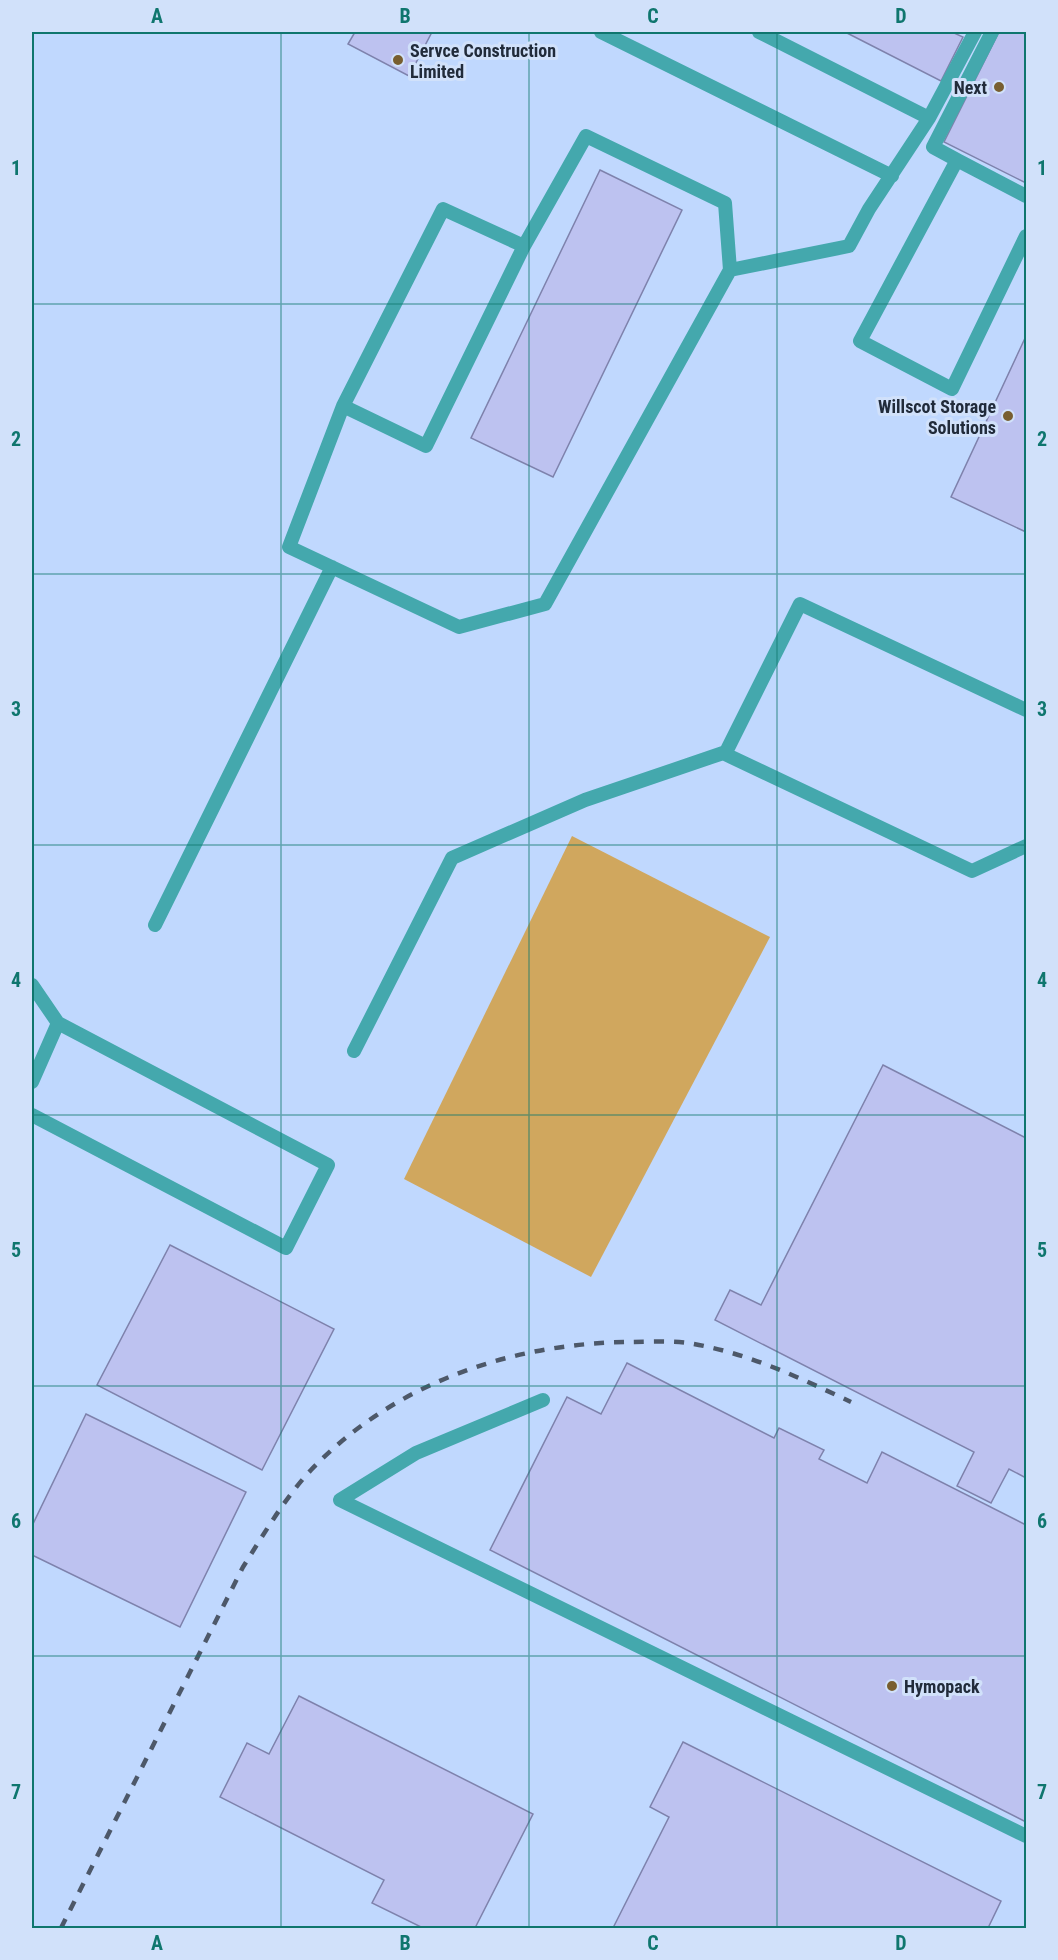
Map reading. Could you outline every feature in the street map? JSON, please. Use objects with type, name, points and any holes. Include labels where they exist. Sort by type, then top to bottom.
[{"type":"lane","points":[[601,32],[892,176]]},
{"type":"lane","points":[[759,32],[929,118]]},
{"type":"lane","points":[[730,270],[849,246],[869,209],[929,118],[975,32]]},
{"type":"lane","points":[[992,32],[933,147],[1026,196]]},
{"type":"lane","points":[[343,406],[426,446],[524,246],[586,136],[725,203],[730,270],[545,604],[459,627],[289,547],[343,406],[443,209],[524,246]]},
{"type":"lane","points":[[957,160],[860,341],[952,388],[1026,236]]},
{"type":"lane","points":[[155,925],[332,567]]},
{"type":"lane","points":[[726,752],[800,604],[1026,710]]},
{"type":"lane","points":[[354,1051],[452,858],[585,800],[726,752],[972,871],[1026,846]]},
{"type":"lane","points":[[32,985],[58,1023],[328,1165],[286,1248],[32,1114]]},
{"type":"lane","points":[[32,1082],[58,1023]]},
{"type":"lane","points":[[543,1400],[416,1453],[340,1500],[1026,1836]]},
{"type":"shaded area","points":[[33,32],[1026,32],[1026,1928],[32,1928]]},
{"type":"shaded area","points":[[572,836],[770,937],[591,1277],[404,1179]]},
{"type":"building","name":"Servce Construction Limited","points":[[355,32],[432,32],[409,76],[348,44]]},
{"type":"building","points":[[845,32],[952,32],[963,37],[941,81]]},
{"type":"building","name":"Next","points":[[999,32],[1026,32],[1026,183],[944,142]]},
{"type":"building","points":[[600,170],[682,210],[553,477],[471,438]]},
{"type":"building","name":"Willscot Storage Solutions","points":[[1026,336],[1026,532],[951,497]]},
{"type":"building","points":[[883,1065],[1026,1138],[1026,1478],[1009,1469],[991,1503],[957,1486],[974,1452],[715,1320],[730,1290],[761,1305]]},
{"type":"building","points":[[170,1245],[334,1329],[262,1470],[97,1385]]},
{"type":"building","name":"Hymopack","points":[[627,1363],[774,1438],[779,1428],[824,1450],[819,1459],[867,1483],[882,1452],[1026,1525],[1026,1822],[490,1550],[567,1397],[601,1414]]},
{"type":"building","points":[[86,1414],[246,1492],[180,1627],[32,1555],[32,1526]]},
{"type":"building","points":[[299,1696],[533,1814],[475,1928],[423,1928],[372,1903],[384,1880],[220,1797],[247,1743],[269,1754]]},
{"type":"building","points":[[683,1742],[1001,1901],[988,1928],[613,1928],[669,1817],[650,1807]]},
{"type":"railway","points":[[61,1928],[243,1567],[301,1481],[343,1440],[378,1414],[416,1392],[455,1374],[497,1361],[539,1351],[626,1342],[678,1342],[715,1348],[774,1368],[851,1402]]},
{"type":"place","name":"Servce Construction Limited","points":[[398,60]]},
{"type":"place","name":"Next","points":[[999,87]]},
{"type":"place","name":"Willscot Storage Solutions","points":[[1008,416]]},
{"type":"place","name":"Hymopack","points":[[892,1686]]}]
